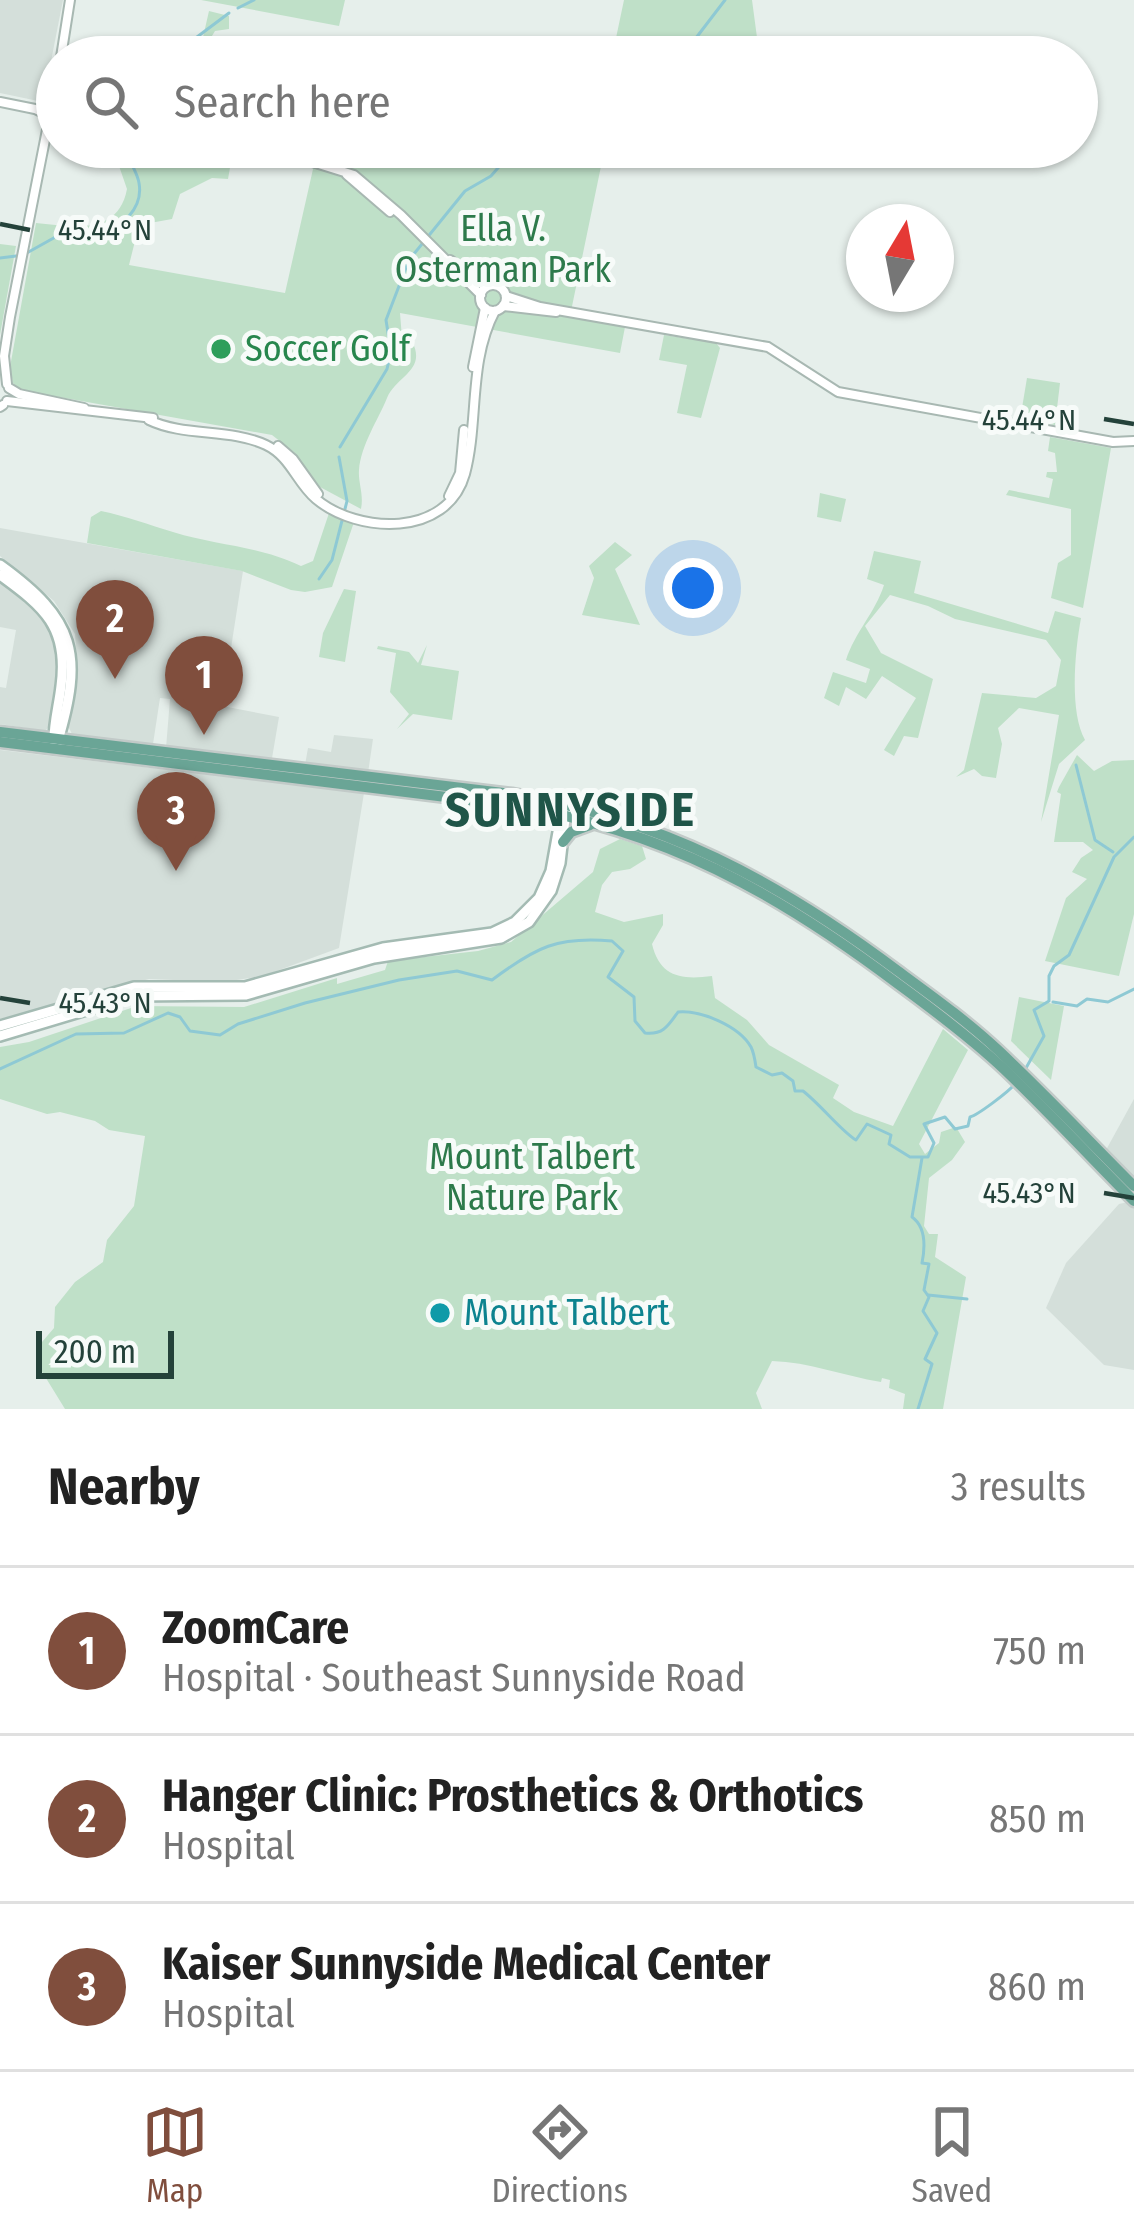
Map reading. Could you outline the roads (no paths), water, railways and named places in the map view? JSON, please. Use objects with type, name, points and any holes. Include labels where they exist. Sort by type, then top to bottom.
[{"type":"main road","points":[[0,565],[51,608],[68,638],[71,662],[56,743]]},
{"type":"main road","points":[[0,575],[44,611],[61,640],[64,665],[56,743]]},
{"type":"main road","points":[[0,732],[222,769],[564,810],[711,865],[796,910],[1006,1065]]},
{"type":"main road","points":[[0,742],[56,743],[468,787],[659,832],[774,885],[897,970],[1134,1186]]},
{"type":"main road","points":[[222,769],[241,764]]},
{"type":"main road","points":[[279,776],[299,770]]},
{"type":"main road","points":[[444,795],[468,787]]},
{"type":"main road","points":[[0,1026],[134,987],[184,991],[251,986],[383,948],[508,936],[533,917],[553,886],[564,810]]},
{"type":"main road","points":[[482,939],[515,922],[539,898],[551,871],[564,810]]},
{"type":"main road","points":[[563,842],[571,832],[594,824]]},
{"type":"main road","points":[[0,1036],[165,989]]},
{"type":"main road","points":[[58,1020],[97,1002],[98,997]]},
{"type":"main road","points":[[1027,1085],[1134,1201]]},
{"type":"street","points":[[64,36],[70,0]]},
{"type":"street","points":[[0,102],[36,113]]},
{"type":"street","points":[[42,168],[2,358],[3,405],[86,409]]},
{"type":"street","points":[[329,168],[363,181],[497,305],[563,310],[773,349],[838,392],[1113,442],[1134,441]]},
{"type":"street","points":[[5,384],[19,394],[270,446],[289,462],[313,496],[361,517],[402,525],[425,518],[446,502],[460,473],[471,379],[501,288],[488,286],[445,259]]},
{"type":"street","points":[[481,295],[488,286]]},
{"type":"waterway","points":[[238,8],[254,0]]},
{"type":"waterway","points":[[697,36],[725,0]]},
{"type":"waterway","points":[[198,36],[229,13]]},
{"type":"waterway","points":[[25,254],[59,235],[100,239],[122,223],[140,193],[134,168]]},
{"type":"waterway","points":[[340,447],[387,369],[391,352],[386,320],[409,260],[465,191],[498,168]]},
{"type":"waterway","points":[[0,258],[16,256]]},
{"type":"waterway","points":[[319,579],[332,560],[347,501],[339,457]]},
{"type":"waterway","points":[[1076,765],[1095,840],[1113,852]]},
{"type":"waterway","points":[[1026,1068],[1044,1036],[1034,1010],[1049,1001],[1049,976],[1069,955],[1114,857],[1134,837]]},
{"type":"waterway","points":[[0,1069],[76,1034],[124,1033],[168,1013],[180,1017],[190,1031],[220,1035],[238,1024],[305,1003],[399,980],[457,971],[492,980],[548,946],[593,940],[612,941],[623,951],[608,977],[634,997],[635,1021],[645,1033],[661,1031],[678,1012],[719,1021],[745,1039],[756,1067],[793,1081],[795,1091],[803,1091],[856,1140],[867,1124],[891,1135],[889,1144],[910,1157],[928,1157],[934,1143],[924,1124],[945,1117],[955,1129],[968,1126],[970,1117],[1014,1085]]},
{"type":"waterway","points":[[1053,1002],[1077,1006],[1087,999],[1108,1002],[1134,989]]},
{"type":"waterway","points":[[918,1409],[932,1364],[925,1359],[937,1333],[923,1311],[929,1297],[924,1290],[929,1264],[922,1263],[922,1232],[912,1217],[922,1158]]},
{"type":"waterway","points":[[928,1295],[967,1299]]},
{"type":"place","name":"Soccer Golf","points":[[221,349]]},
{"type":"place","name":"Hanger Clinic: Prosthetics & Orthotics","points":[[115,679]]},
{"type":"place","name":"ZoomCare","points":[[204,735]]},
{"type":"place","name":"Kaiser Sunnyside Medical Center","points":[[176,871]]},
{"type":"place","name":"Mount Talbert","points":[[440,1313]]},
{"type":"district","name":"SUNNYSIDE","points":[[571,810]]},
{"type":"park label","name":"Ella V. Osterman Park","points":[[503,250]]},
{"type":"park label","name":"Mount Talbert Nature Park","points":[[532,1178]]}]
